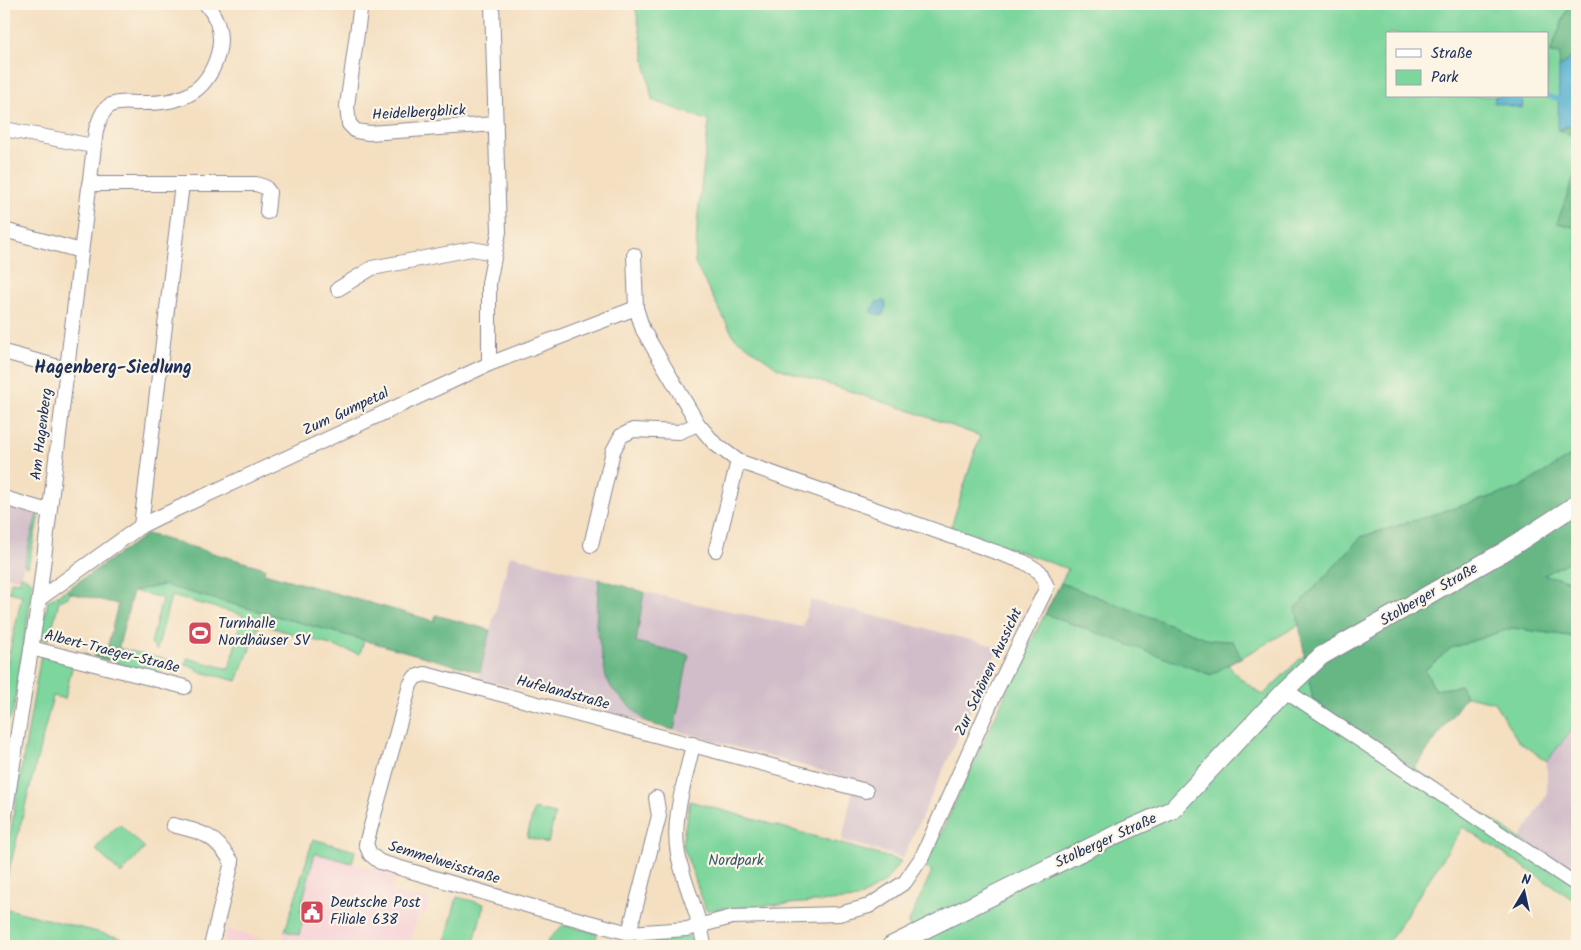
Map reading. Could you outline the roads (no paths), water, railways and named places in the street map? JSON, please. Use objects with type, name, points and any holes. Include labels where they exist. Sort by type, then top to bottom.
[{"type":"main road","name":"Stolberger Straße","points":[[892,946],[1111,837],[1172,810],[1285,690],[1321,656],[1506,551],[1577,504]]},
{"type":"street","name":"Am Hagenberg","points":[[38,599],[93,146],[102,114],[109,106],[121,102],[158,103],[177,101],[200,88],[208,78],[217,57],[220,38],[214,15],[206,4]]},
{"type":"street","name":"Heidelbergblick","points":[[361,4],[347,106],[349,124],[356,131],[370,133],[496,124]]},
{"type":"street","points":[[489,364],[489,283],[499,232],[492,4]]},
{"type":"street","points":[[4,129],[93,146]]},
{"type":"street","points":[[89,184],[256,184],[265,187],[269,192],[267,212]]},
{"type":"street","points":[[141,526],[182,184]]},
{"type":"street","points":[[4,230],[81,251]]},
{"type":"street","points":[[338,288],[372,268],[472,249],[494,253]]},
{"type":"street","points":[[634,255],[636,308]]},
{"type":"street","name":"Zum Gumpetal","points":[[38,599],[141,526],[489,364],[636,308]]},
{"type":"street","name":"Zur Schönen Aussicht","points":[[636,308],[643,330],[698,424],[714,443],[738,461],[1024,562],[1040,572],[1047,587],[996,691],[922,857],[905,882],[876,902],[854,911],[732,917],[700,924]]},
{"type":"street","points":[[4,352],[66,369]]},
{"type":"street","points":[[591,545],[613,451],[621,436],[633,430],[679,432],[698,424]]},
{"type":"street","points":[[716,550],[738,461]]},
{"type":"street","points":[[4,498],[48,510]]},
{"type":"street","name":"Albert-Traeger-Straße","points":[[4,821],[38,599]]},
{"type":"street","name":"Albert-Traeger-Straße","points":[[30,648],[186,688]]},
{"type":"street","name":"Semmelweisstraße","points":[[425,674],[415,677],[410,685],[366,844],[370,854],[380,862],[629,933],[665,932],[700,924]]},
{"type":"street","name":"Hufelandstraße","points":[[425,674],[866,791]]},
{"type":"street","points":[[1285,690],[1577,885]]},
{"type":"street","points":[[693,744],[676,837],[678,855],[700,924],[704,946]]},
{"type":"street","points":[[629,933],[659,816],[656,798]]},
{"type":"street","points":[[173,825],[206,834],[222,847],[232,862],[211,946]]},
{"type":"water","points":[[1577,53],[1577,123],[1558,130],[1559,68]]},
{"type":"water","points":[[1495,98],[1524,98],[1522,108],[1494,103]]},
{"type":"water","points":[[885,301],[886,306],[882,316],[871,312],[876,302]]},
{"type":"waterway","points":[[1548,96],[1562,100]]},
{"type":"place","name":"Turnhalle Nordhäuser SV","points":[[200,633]]},
{"type":"place","name":"Deutsche Post Filiale 638","points":[[312,912]]},
{"type":"district","name":"Hagenberg-Siedlung","points":[[113,368]]},
{"type":"park label","name":"Nordpark","points":[[736,861]]}]
